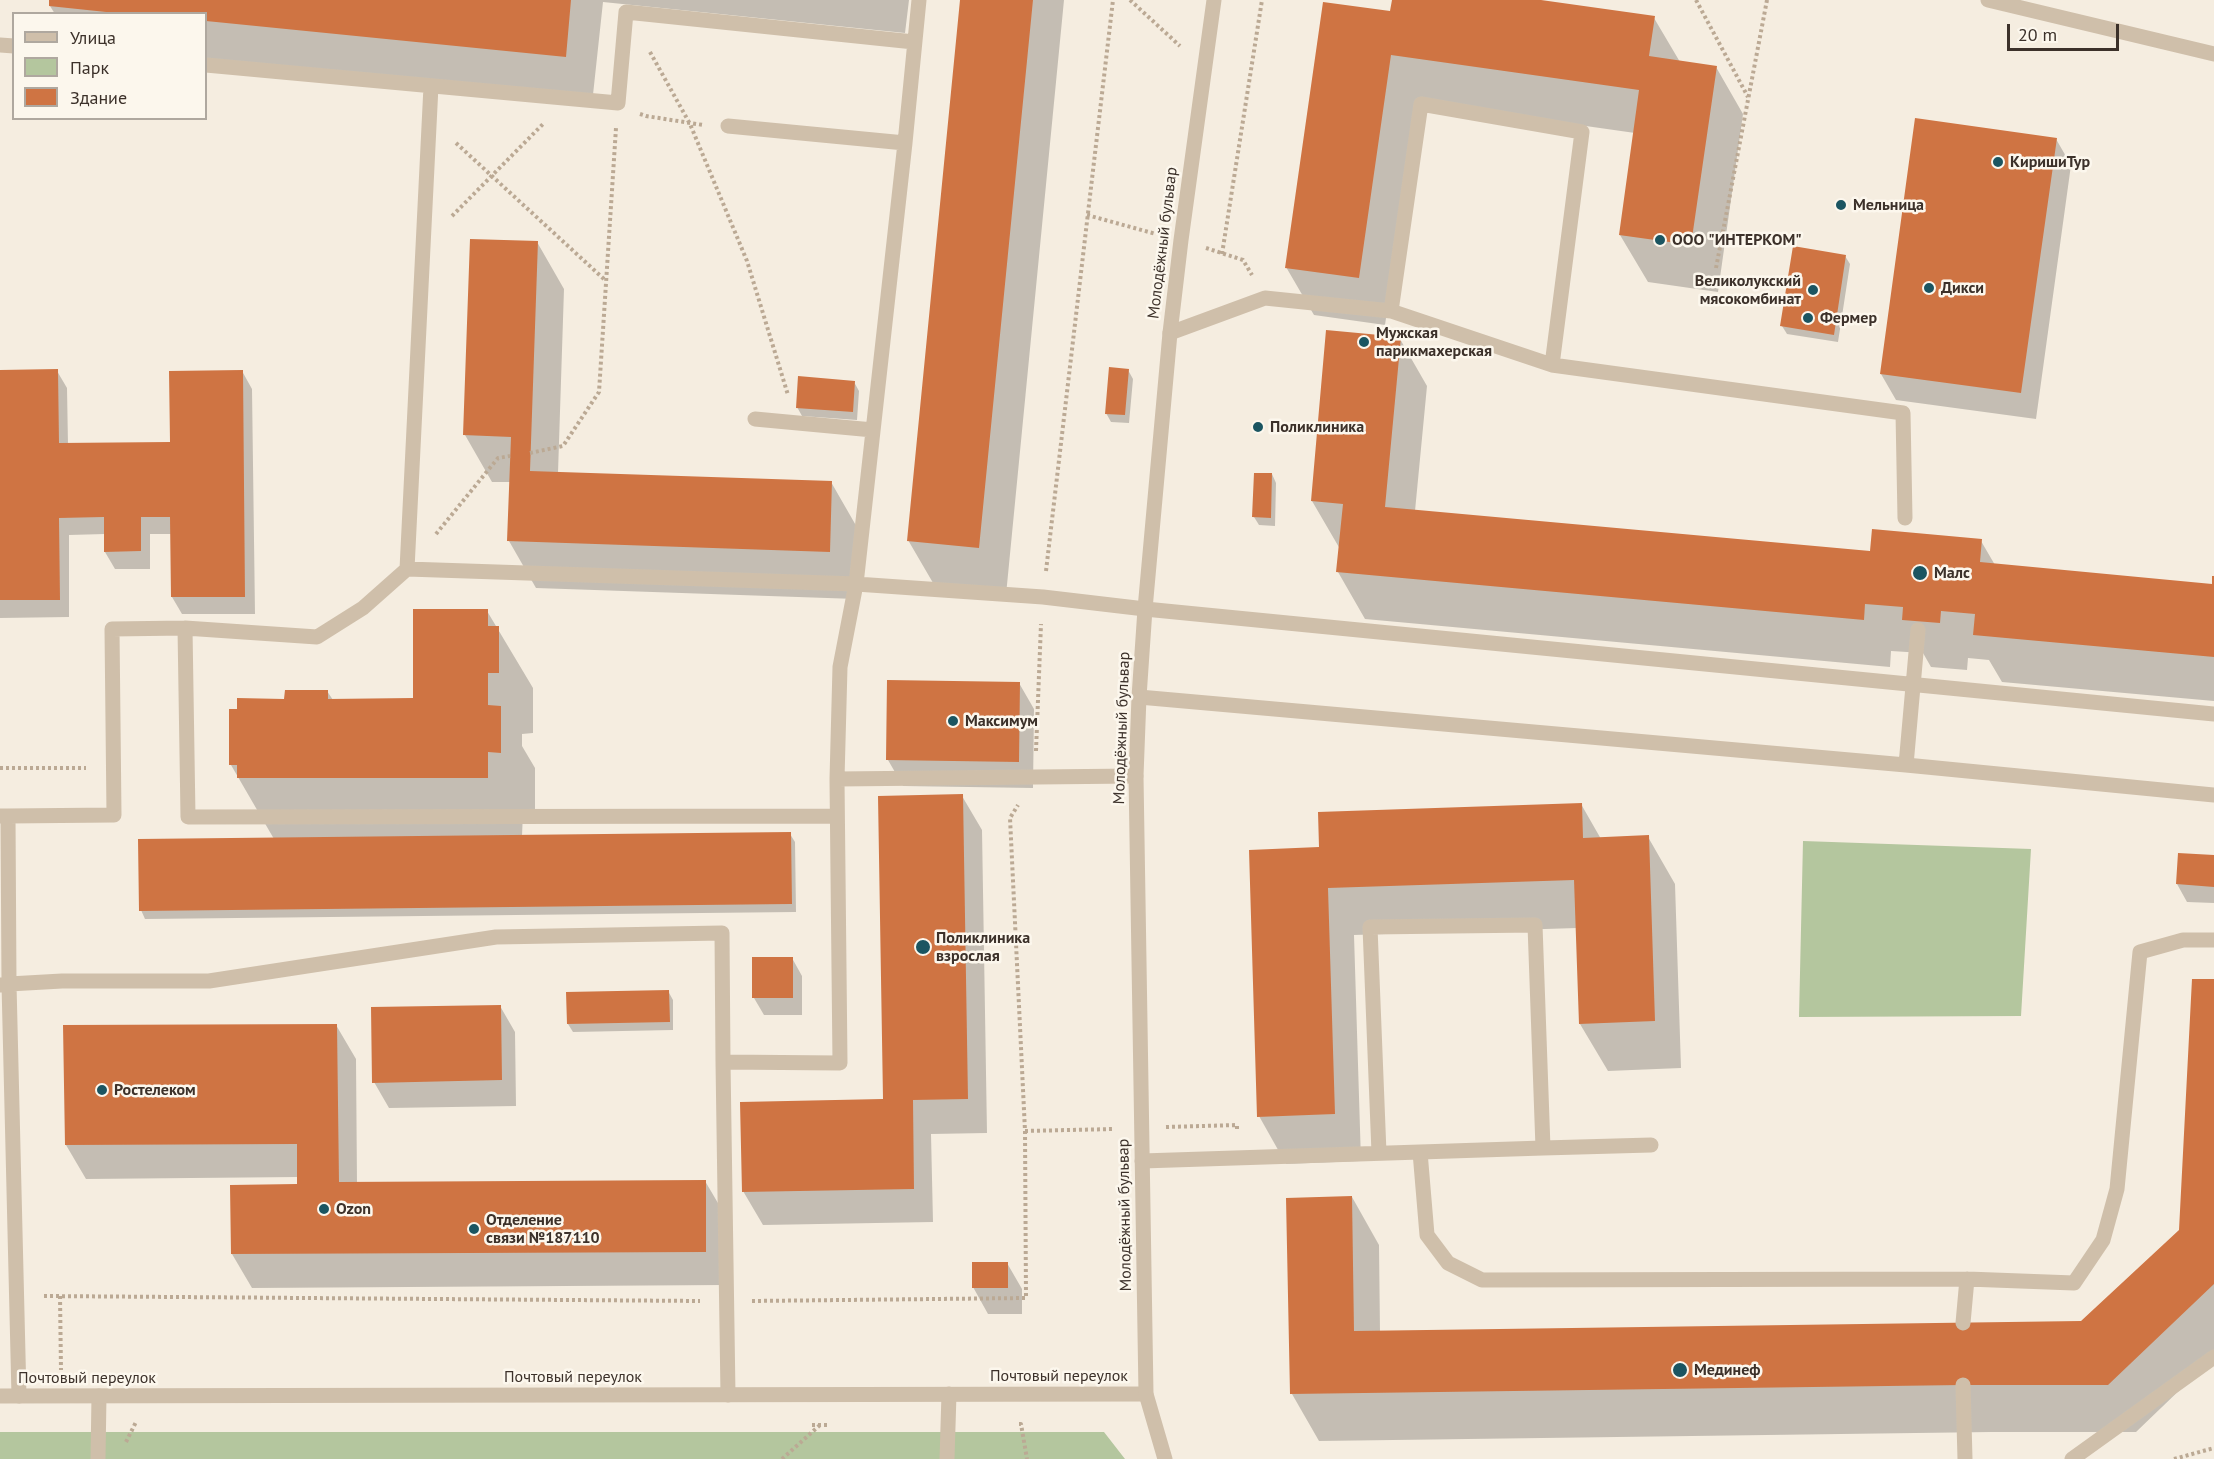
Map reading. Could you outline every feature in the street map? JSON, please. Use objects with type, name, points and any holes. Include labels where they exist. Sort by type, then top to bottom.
[{"type":"street","points":[[723,1062],[840,1063],[837,779],[840,667],[856,584],[919,0]]},
{"type":"street","name":"Молодёжный бульвар","points":[[1165,1459],[1146,1394],[1136,776],[1145,609],[1170,333],[1214,0]]},
{"type":"street","points":[[1994,1],[2214,54]]},
{"type":"street","points":[[207,65],[618,103],[626,12],[914,42]]},
{"type":"street","points":[[407,569],[431,86]]},
{"type":"street","points":[[1390,311],[1421,104],[1582,132],[1552,364]]},
{"type":"street","points":[[728,126],[905,143]]},
{"type":"street","points":[[1170,333],[1265,298],[1390,311],[1552,364],[1903,413],[1905,518]]},
{"type":"street","points":[[755,418],[873,430]]},
{"type":"street","points":[[19,1396],[5,985],[4,816],[114,815],[112,629],[185,628],[317,637],[363,608],[407,569],[856,584],[1042,597],[2214,714]]},
{"type":"street","points":[[185,628],[188,817],[837,816]]},
{"type":"street","points":[[1906,765],[1918,630]]},
{"type":"street","points":[[1139,697],[1906,765],[2214,795]]},
{"type":"street","points":[[837,779],[1136,776]]},
{"type":"street","points":[[1379,1154],[1370,927],[1535,924],[1543,1148]]},
{"type":"street","points":[[5,985],[62,981],[209,981],[496,937],[722,933],[728,1395]]},
{"type":"street","points":[[1420,1152],[1427,1235],[1448,1263],[1482,1280],[1967,1279],[2074,1283],[2103,1240],[2117,1190],[2140,952],[2183,940],[2214,940]]},
{"type":"street","points":[[1142,1161],[1651,1145]]},
{"type":"street","points":[[1963,1323],[1967,1279]]},
{"type":"street","points":[[2072,1459],[2214,1357]]},
{"type":"street","points":[[1963,1385],[1965,1459]]},
{"type":"street","points":[[948,1459],[949,1394]]},
{"type":"street","name":"Почтовый переулок","points":[[0,1396],[1146,1394]]},
{"type":"street","points":[[98,1459],[99,1396]]},
{"type":"path","points":[[1130,0],[1204,68]]},
{"type":"path","points":[[1222,254],[1262,0]]},
{"type":"path","points":[[1696,0],[1748,98]]},
{"type":"path","points":[[1716,268],[1767,0]]},
{"type":"path","points":[[649,50],[690,124],[747,261],[797,423]]},
{"type":"path","points":[[424,244],[568,98]]},
{"type":"path","points":[[530,453],[563,446],[598,392],[618,103],[646,116],[690,124],[728,126]]},
{"type":"path","points":[[429,120],[606,280]]},
{"type":"path","points":[[407,569],[498,458],[510,456]]},
{"type":"path","points":[[0,768],[114,768]]},
{"type":"path","points":[[60,1296],[61,1396]]},
{"type":"path","points":[[1011,1424],[1021,1424],[1027,1459]]},
{"type":"path","points":[[782,1459],[821,1425]]},
{"type":"path","points":[[2174,1459],[2214,1448]]},
{"type":"green space","points":[[1803,841],[2031,849],[2021,1016],[1799,1017]]},
{"type":"green space","points":[[0,1432],[1104,1432],[1125,1459],[0,1459]]},
{"type":"building","points":[[49,0],[571,0],[566,57],[207,21],[207,12],[106,12],[49,6]]},
{"type":"building","points":[[960,0],[1033,0],[979,548],[907,541]]},
{"type":"building","points":[[1392,0],[1541,0],[1655,16],[1649,56],[1717,66],[1691,245],[1619,235],[1639,90],[1391,55],[1359,278],[1285,268],[1323,2],[1390,11]]},
{"type":"building","points":[[1915,118],[2057,138],[2021,393],[1880,374]]},
{"type":"building","points":[[470,239],[538,241],[530,471],[832,481],[830,552],[507,541],[511,437],[463,435]]},
{"type":"building","name":"Великолукский мясокомбинат","points":[[1793,246],[1846,255],[1834,335],[1780,326]]},
{"type":"building","points":[[1326,330],[1401,337],[1385,507],[1870,551],[1872,529],[1982,539],[1980,562],[2212,584],[2212,576],[2214,576],[2214,657],[1973,635],[1975,614],[1941,611],[1940,623],[1902,620],[1903,607],[1865,604],[1864,620],[1336,572],[1343,504],[1311,501]]},
{"type":"building","points":[[1109,367],[1129,369],[1125,415],[1105,414]]},
{"type":"building","points":[[58,369],[59,443],[170,442],[169,371],[243,370],[245,597],[171,597],[170,517],[141,517],[141,551],[104,552],[104,517],[59,518],[60,600],[0,600],[0,370]]},
{"type":"building","points":[[798,376],[855,381],[853,412],[796,408]]},
{"type":"building","points":[[1254,473],[1272,473],[1271,518],[1252,517]]},
{"type":"building","points":[[413,609],[488,609],[488,626],[499,626],[499,673],[488,673],[488,705],[501,706],[501,753],[488,752],[488,778],[237,778],[237,765],[229,765],[229,709],[237,709],[237,698],[284,699],[285,690],[328,690],[328,699],[413,698]]},
{"type":"building","name":"Максимум","points":[[887,680],[1020,682],[1019,762],[886,760]]},
{"type":"building","name":"Поликлиника взрослая","points":[[963,794],[968,1099],[913,1100],[914,1189],[742,1192],[740,1102],[883,1099],[878,796]]},
{"type":"building","points":[[1582,803],[1583,838],[1649,835],[1655,1021],[1579,1024],[1574,880],[1328,888],[1335,1114],[1257,1117],[1249,850],[1319,847],[1318,812]]},
{"type":"building","points":[[791,832],[792,904],[139,911],[138,839]]},
{"type":"building","points":[[2178,853],[2214,855],[2214,887],[2176,884]]},
{"type":"building","points":[[752,957],[793,957],[793,998],[752,998]]},
{"type":"building","points":[[2192,979],[2214,979],[2214,1284],[2108,1385],[1290,1394],[1286,1198],[1352,1196],[1354,1331],[2081,1321],[2179,1230]]},
{"type":"building","points":[[669,990],[670,1022],[567,1024],[566,992]]},
{"type":"building","points":[[501,1005],[502,1080],[372,1083],[371,1007]]},
{"type":"building","points":[[337,1024],[339,1182],[706,1180],[706,1252],[231,1254],[230,1185],[297,1184],[297,1144],[65,1145],[63,1025]]},
{"type":"building","points":[[972,1262],[1008,1262],[1008,1288],[972,1288]]},
{"type":"place","name":"КиришиТур","points":[[1998,162]]},
{"type":"place","name":"Мельница","points":[[1841,205]]},
{"type":"place","name":"ООО \"ИНТЕРКОМ\"","points":[[1660,240]]},
{"type":"place","name":"Дикси","points":[[1929,288]]},
{"type":"place","name":"Великолукский мясокомбинат","points":[[1813,290]]},
{"type":"place","name":"Фермер","points":[[1808,318]]},
{"type":"place","name":"Мужская парикмахерская","points":[[1364,342]]},
{"type":"place","name":"Поликлиника","points":[[1258,427]]},
{"type":"place","name":"Малс","points":[[1920,573]]},
{"type":"place","name":"Максимум","points":[[953,721]]},
{"type":"place","name":"Поликлиника взрослая","points":[[923,947]]},
{"type":"place","name":"Ростелеком","points":[[102,1090]]},
{"type":"place","name":"Ozon","points":[[324,1209]]},
{"type":"place","name":"Отделение связи №187110","points":[[474,1229]]},
{"type":"place","name":"Мединеф","points":[[1680,1370]]}]
